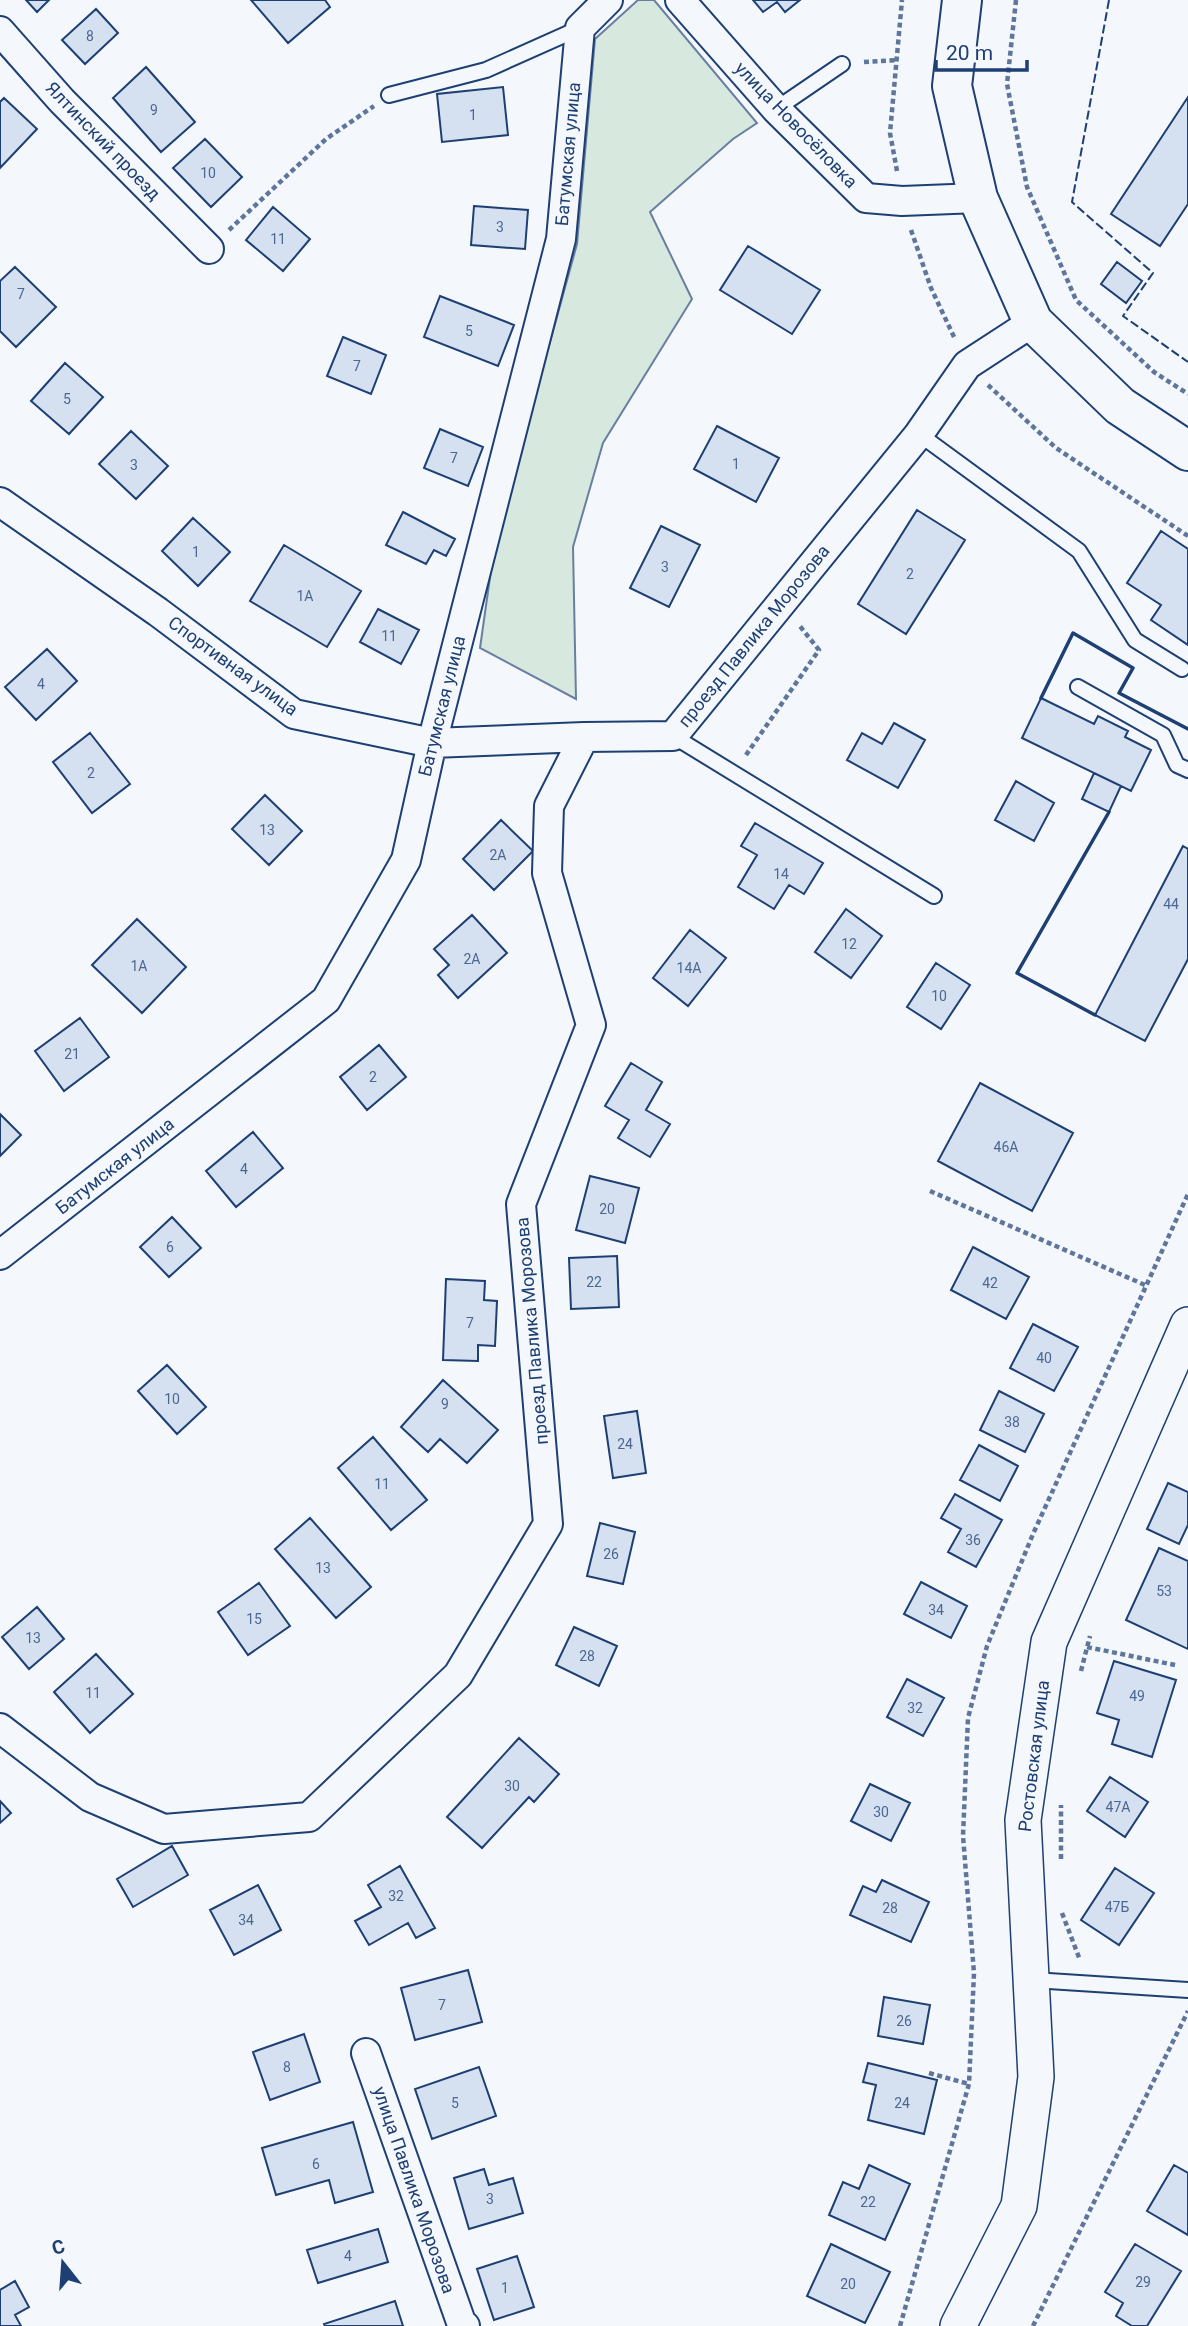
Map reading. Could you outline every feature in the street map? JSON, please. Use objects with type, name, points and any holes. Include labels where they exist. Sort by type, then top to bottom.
[{"type":"main road","points":[[962,0],[952,86],[978,198],[1033,322],[1120,405],[1188,451]]},
{"type":"street","points":[[580,28],[608,0]]},
{"type":"street","name":"улица Новосёловка","points":[[680,0],[776,109],[866,198],[902,201],[978,198]]},
{"type":"street","name":"Батумская улица","points":[[0,1255],[326,1000],[406,860],[432,743],[561,239],[580,28]]},
{"type":"street","name":"Ялтинский проезд","points":[[0,31],[62,101],[209,248]]},
{"type":"street","name":"проезд Павлика Морозова","points":[[0,1728],[90,1797],[164,1829],[309,1817],[458,1675],[548,1524],[521,1204],[591,1025],[547,873],[550,806],[584,737],[673,736],[919,434],[967,365],[1033,322]]},
{"type":"street","name":"Спортивная улица","points":[[0,502],[158,612],[294,715],[432,743],[584,737]]},
{"type":"street","name":"Ростовская улица","points":[[958,2326],[1019,2206],[1036,2077],[1023,1821],[1049,1642],[1188,1325]]},
{"type":"street","name":"улица Павлика Морозова","points":[[366,2053],[461,2322],[466,2326]]},
{"type":"lane","points":[[389,95],[486,70],[580,28]]},
{"type":"lane","points":[[776,109],[842,64]]},
{"type":"lane","points":[[919,434],[1079,551],[1135,640],[1182,669]]},
{"type":"lane","points":[[1078,687],[1163,735],[1177,765],[1188,770]]},
{"type":"lane","points":[[673,736],[934,896]]},
{"type":"lane","points":[[1033,1980],[1188,1990]]},
{"type":"path","points":[[902,0],[890,133],[902,201],[931,288],[967,365],[1056,448],[1188,536]]},
{"type":"path","points":[[1016,0],[1007,85],[1027,187],[1076,300],[1154,372],[1188,394]]},
{"type":"path","points":[[842,64],[897,60]]},
{"type":"path","points":[[209,248],[326,139],[389,95]]},
{"type":"path","points":[[733,772],[819,650],[782,602]]},
{"type":"path","points":[[930,1191],[1145,1285]]},
{"type":"path","points":[[1079,1678],[1091,1634]]},
{"type":"path","points":[[1087,1647],[1175,1665]]},
{"type":"path","points":[[1060,1868],[1061,1800]]},
{"type":"path","points":[[1060,1909],[1089,1984]]},
{"type":"path","points":[[1033,2326],[1188,2011]]},
{"type":"path","points":[[929,2073],[969,2084]]},
{"type":"shaded area","points":[[638,0],[654,0],[757,123],[733,139],[650,212],[692,299],[603,443],[573,547],[576,699],[480,648],[495,542],[577,244],[595,39]]},
{"type":"building","points":[[26,0],[49,0],[37,12]]},
{"type":"building","points":[[251,0],[325,0],[330,7],[288,43]]},
{"type":"building","points":[[753,0],[800,0],[785,12],[777,2],[763,12]]},
{"type":"building","points":[[96,9],[118,33],[85,64],[62,40]]},
{"type":"building","points":[[146,67],[195,122],[161,152],[113,98]]},
{"type":"building","points":[[503,87],[508,135],[442,142],[437,94]]},
{"type":"building","points":[[1188,97],[1188,204],[1160,246],[1111,214]]},
{"type":"building","points":[[4,98],[37,129],[0,168],[0,102]]},
{"type":"building","points":[[205,139],[242,177],[211,207],[173,168]]},
{"type":"building","points":[[474,206],[528,210],[525,249],[471,245]]},
{"type":"building","points":[[273,207],[310,239],[283,271],[246,240]]},
{"type":"building","points":[[748,246],[820,290],[792,334],[720,290]]},
{"type":"building","points":[[1117,262],[1142,281],[1126,303],[1101,284]]},
{"type":"building","points":[[15,267],[56,307],[16,347],[0,331],[0,281]]},
{"type":"building","points":[[440,296],[514,325],[498,366],[424,337]]},
{"type":"building","points":[[343,337],[386,355],[371,394],[327,376]]},
{"type":"building","points":[[65,363],[103,397],[69,434],[31,401]]},
{"type":"building","points":[[717,426],[779,458],[756,502],[694,469]]},
{"type":"building","points":[[440,429],[483,447],[468,486],[424,468]]},
{"type":"building","points":[[131,431],[168,466],[136,499],[99,464]]},
{"type":"building","points":[[917,510],[965,540],[906,634],[858,604]]},
{"type":"building","points":[[403,512],[455,539],[446,556],[434,550],[426,564],[386,545]]},
{"type":"building","points":[[193,518],[230,552],[198,586],[162,551]]},
{"type":"building","points":[[661,526],[700,545],[669,607],[630,588]]},
{"type":"building","points":[[1161,531],[1188,549],[1188,645],[1151,620],[1161,605],[1127,583]]},
{"type":"building","points":[[284,545],[361,591],[327,647],[250,601]]},
{"type":"building","points":[[378,609],[419,630],[401,664],[360,642]]},
{"type":"building","points":[[47,649],[77,681],[36,720],[5,687]]},
{"type":"building","points":[[1041,698],[1094,724],[1098,716],[1128,731],[1125,737],[1151,750],[1131,791],[1022,738]]},
{"type":"building","points":[[894,723],[925,740],[898,788],[847,760],[862,733],[882,744]]},
{"type":"building","points":[[90,733],[130,784],[92,813],[53,762]]},
{"type":"building","points":[[1094,773],[1121,786],[1109,812],[1082,799]]},
{"type":"building","points":[[1016,781],[1054,803],[1034,841],[995,820]]},
{"type":"building","points":[[265,795],[302,831],[269,865],[232,829]]},
{"type":"building","points":[[501,820],[533,851],[494,890],[463,859]]},
{"type":"building","points":[[755,823],[823,863],[804,894],[789,885],[774,909],[738,887],[757,855],[741,846]]},
{"type":"building","points":[[1183,846],[1188,849],[1188,959],[1145,1041],[1095,1015]]},
{"type":"building","points":[[846,909],[882,936],[851,978],[815,952]]},
{"type":"building","points":[[472,915],[507,953],[458,998],[438,975],[449,965],[434,949]]},
{"type":"building","points":[[137,919],[186,967],[142,1013],[92,965]]},
{"type":"building","points":[[690,930],[726,958],[688,1006],[653,978]]},
{"type":"building","points":[[936,963],[970,985],[941,1029],[907,1007]]},
{"type":"building","points":[[80,1018],[109,1057],[64,1091],[35,1051]]},
{"type":"building","points":[[379,1045],[406,1077],[367,1110],[340,1077]]},
{"type":"building","points":[[631,1063],[662,1082],[646,1110],[670,1124],[650,1157],[618,1138],[629,1120],[605,1106]]},
{"type":"building","points":[[980,1083],[1073,1133],[1032,1211],[938,1161]]},
{"type":"building","points":[[0,1114],[21,1135],[0,1156]]},
{"type":"building","points":[[253,1132],[283,1168],[236,1207],[206,1171]]},
{"type":"building","points":[[590,1176],[639,1188],[625,1243],[576,1230]]},
{"type":"building","points":[[172,1217],[201,1248],[169,1277],[140,1247]]},
{"type":"building","points":[[973,1247],[1029,1277],[1006,1319],[951,1290]]},
{"type":"building","points":[[617,1256],[619,1307],[571,1309],[569,1258]]},
{"type":"building","points":[[446,1279],[485,1281],[484,1300],[497,1301],[495,1346],[478,1345],[478,1361],[443,1360]]},
{"type":"building","points":[[1033,1324],[1078,1347],[1054,1391],[1010,1368]]},
{"type":"building","points":[[167,1365],[206,1407],[177,1434],[138,1391]]},
{"type":"building","points":[[443,1380],[498,1430],[467,1463],[440,1439],[428,1452],[401,1427]]},
{"type":"building","points":[[999,1391],[1044,1414],[1025,1452],[980,1430]]},
{"type":"building","points":[[637,1411],[646,1473],[613,1478],[604,1416]]},
{"type":"building","points":[[373,1437],[427,1500],[391,1530],[338,1468]]},
{"type":"building","points":[[979,1445],[1018,1466],[1000,1501],[960,1480]]},
{"type":"building","points":[[1168,1483],[1188,1492],[1188,1525],[1179,1544],[1147,1529]]},
{"type":"building","points":[[955,1494],[1002,1520],[976,1567],[948,1552],[961,1529],[941,1518]]},
{"type":"building","points":[[310,1518],[371,1587],[336,1618],[275,1549]]},
{"type":"building","points":[[600,1523],[635,1532],[623,1584],[587,1576]]},
{"type":"building","points":[[1159,1548],[1188,1561],[1188,1649],[1126,1620]]},
{"type":"building","points":[[921,1582],[967,1606],[951,1638],[904,1614]]},
{"type":"building","points":[[259,1583],[290,1626],[248,1655],[218,1612]]},
{"type":"building","points":[[37,1607],[64,1639],[29,1669],[2,1637]]},
{"type":"building","points":[[574,1627],[617,1646],[599,1686],[556,1665]]},
{"type":"building","points":[[96,1654],[133,1694],[90,1733],[54,1692]]},
{"type":"building","points":[[1114,1661],[1176,1680],[1152,1757],[1112,1744],[1119,1720],[1097,1713]]},
{"type":"building","points":[[907,1679],[944,1698],[923,1736],[887,1717]]},
{"type":"building","points":[[519,1738],[559,1774],[534,1802],[529,1797],[482,1848],[447,1817]]},
{"type":"building","points":[[1110,1777],[1148,1802],[1125,1837],[1087,1811]]},
{"type":"building","points":[[870,1784],[910,1803],[891,1841],[851,1821]]},
{"type":"building","points":[[0,1801],[11,1813],[0,1823]]},
{"type":"building","points":[[172,1846],[188,1875],[133,1907],[117,1879]]},
{"type":"building","points":[[400,1866],[435,1928],[416,1938],[408,1923],[369,1945],[355,1921],[381,1907],[368,1885]]},
{"type":"building","points":[[1115,1868],[1154,1893],[1119,1945],[1081,1920]]},
{"type":"building","points":[[882,1880],[929,1902],[911,1942],[850,1915],[863,1886],[876,1892]]},
{"type":"building","points":[[258,1885],[281,1930],[234,1955],[210,1910]]},
{"type":"building","points":[[468,1970],[482,2022],[415,2040],[401,1988]]},
{"type":"building","points":[[884,1997],[930,2005],[923,2044],[878,2036]]},
{"type":"building","points":[[304,2034],[320,2082],[270,2100],[253,2052]]},
{"type":"building","points":[[868,2063],[937,2080],[924,2134],[868,2120],[876,2085],[863,2082]]},
{"type":"building","points":[[479,2067],[496,2116],[432,2139],[415,2089]]},
{"type":"building","points":[[353,2122],[373,2192],[335,2203],[329,2180],[276,2195],[262,2148]]},
{"type":"building","points":[[869,2165],[910,2184],[885,2240],[829,2215],[843,2182],[859,2189]]},
{"type":"building","points":[[1174,2165],[1188,2173],[1188,2235],[1147,2211]]},
{"type":"building","points":[[484,2169],[489,2185],[513,2178],[523,2213],[469,2229],[454,2178]]},
{"type":"building","points":[[378,2229],[388,2262],[318,2283],[307,2250]]},
{"type":"building","points":[[831,2244],[890,2272],[865,2323],[807,2296]]},
{"type":"building","points":[[1135,2244],[1181,2271],[1147,2326],[1132,2326],[1116,2316],[1123,2303],[1105,2292]]},
{"type":"building","points":[[517,2256],[534,2307],[494,2320],[477,2269]]},
{"type":"building","points":[[15,2281],[29,2307],[15,2315],[21,2326],[0,2326],[0,2290]]},
{"type":"building","points":[[395,2301],[403,2326],[324,2324]]},
{"type":"fence","points":[[1109,0],[1072,202],[1153,273],[1123,316],[1188,362]]},
{"type":"wall","points":[[1041,698],[1073,633],[1133,668],[1119,693],[1188,729]]},
{"type":"wall","points":[[1095,1015],[1017,973],[1109,812]]}]
